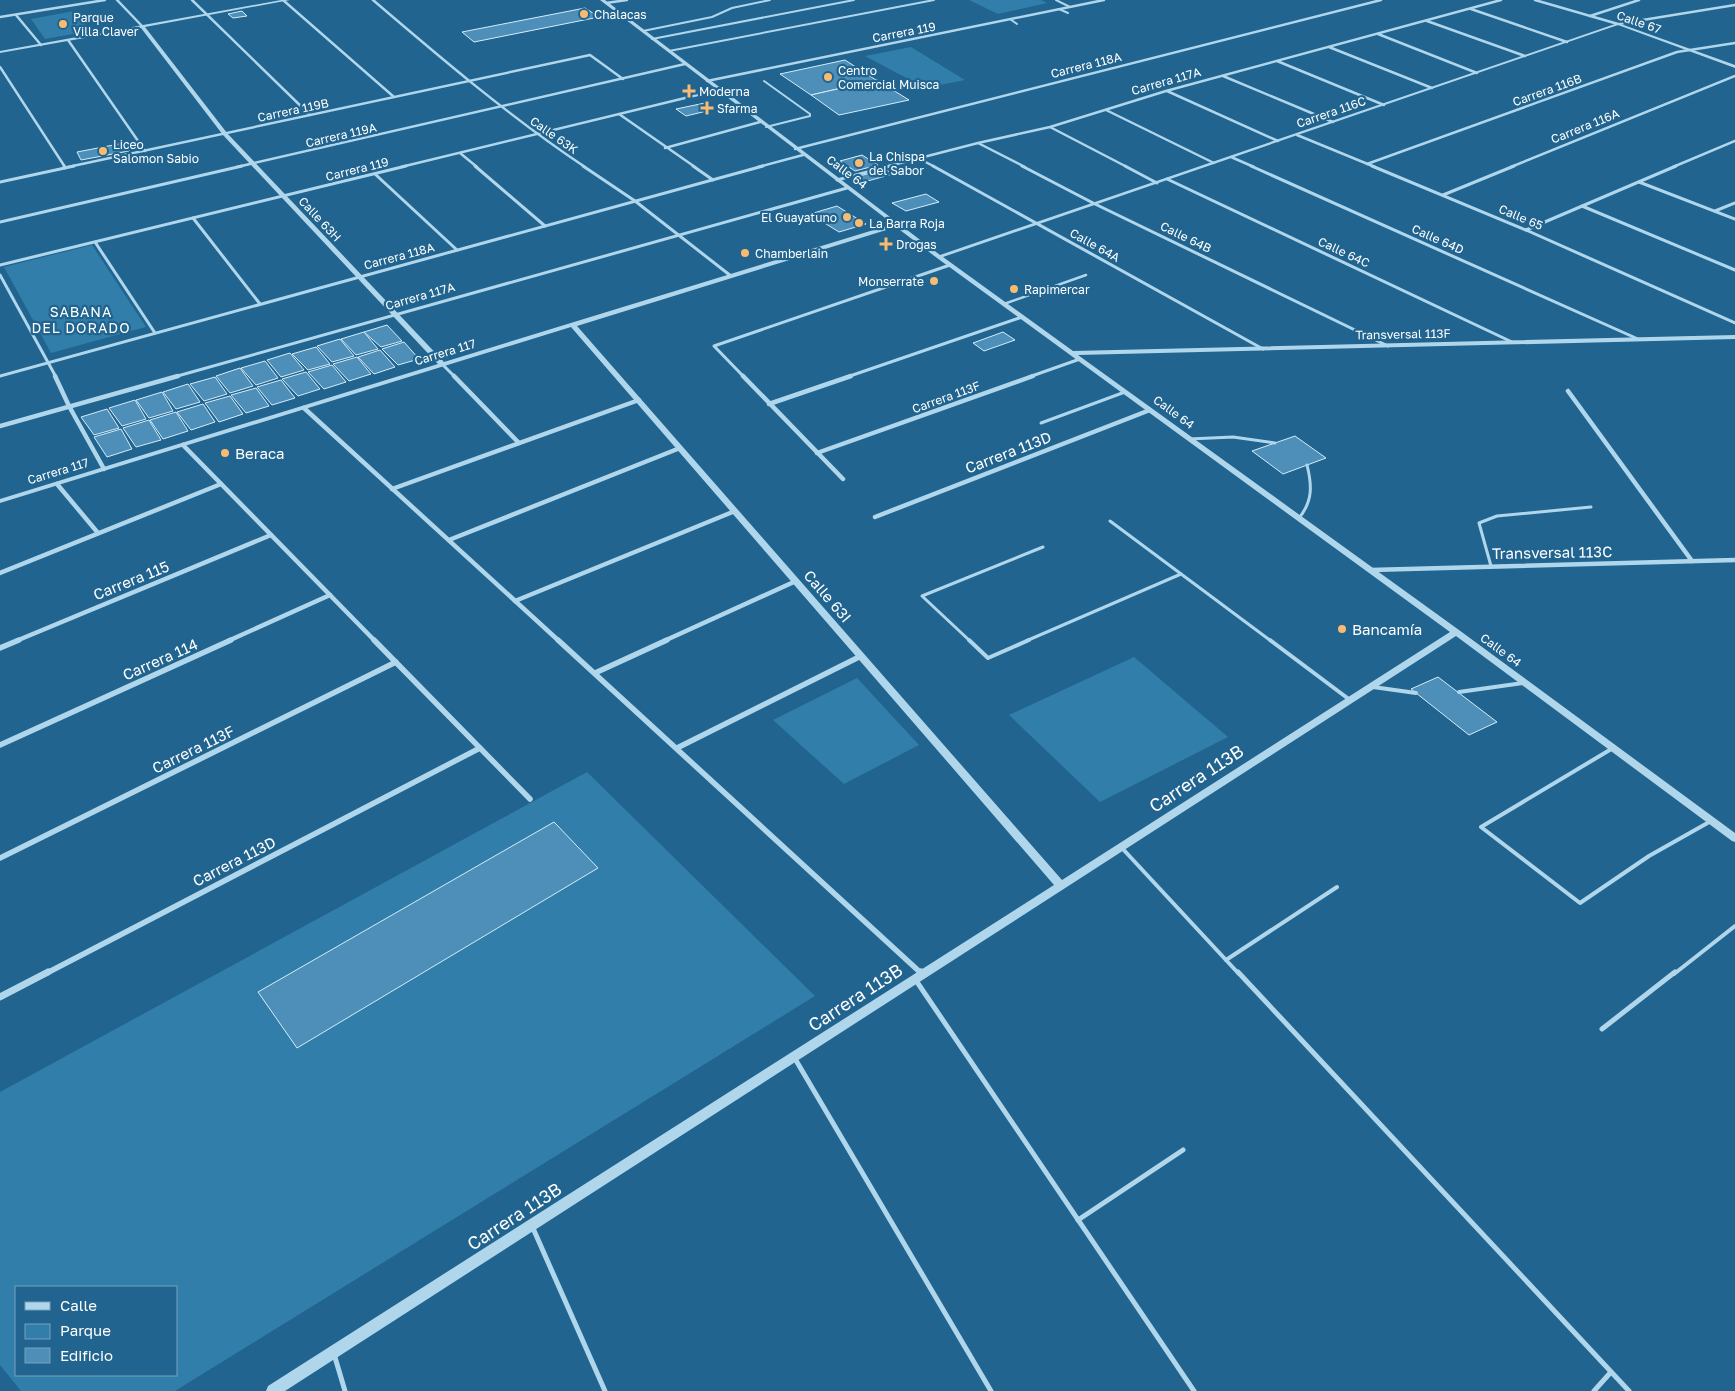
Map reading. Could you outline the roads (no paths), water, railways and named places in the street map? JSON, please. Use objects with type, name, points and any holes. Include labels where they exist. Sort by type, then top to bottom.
[{"type":"street","points":[[0,17],[104,0]]},
{"type":"street","name":"Calle 63H","points":[[117,0],[142,26],[225,134],[519,443]]},
{"type":"street","points":[[192,0],[310,115]]},
{"type":"street","points":[[0,52],[285,0],[394,97]]},
{"type":"street","name":"Calle 63K","points":[[373,0],[468,82],[535,134],[635,201],[731,276]]},
{"type":"street","points":[[604,2],[627,0]]},
{"type":"street","name":"Carrera 119","points":[[707,81],[1104,0]]},
{"type":"street","name":"Carrera 118A","points":[[795,149],[1381,0]]},
{"type":"street","name":"Carrera 117A","points":[[837,180],[978,143],[1050,127],[1166,91],[1502,0]]},
{"type":"street","name":"Calle 67","points":[[1535,0],[1618,24],[1735,67]]},
{"type":"street","points":[[1590,16],[1639,0]]},
{"type":"street","name":"Calle 64","points":[[604,2],[897,226],[1456,632],[1735,838]]},
{"type":"street","name":"Carrera 116C","points":[[939,257],[1618,24],[1735,5]]},
{"type":"street","points":[[1470,8],[1567,42]]},
{"type":"street","points":[[16,15],[41,45]]},
{"type":"street","points":[[1426,20],[1525,56]]},
{"type":"street","points":[[1378,34],[1477,73]]},
{"type":"street","points":[[68,40],[145,151]]},
{"type":"street","name":"Carrera 116B","points":[[1367,164],[1686,49],[1735,43]]},
{"type":"street","points":[[1329,47],[1432,88]]},
{"type":"street","name":"Carrera 119B","points":[[0,182],[590,55],[624,79]]},
{"type":"street","points":[[1276,61],[1384,105]]},
{"type":"street","name":"Carrera 119A","points":[[0,222],[686,64]]},
{"type":"street","points":[[0,67],[64,168]]},
{"type":"street","points":[[1222,76],[1333,122]]},
{"type":"street","name":"Carrera 116A","points":[[1442,195],[1735,76]]},
{"type":"street","name":"Carrera 119","points":[[0,265],[718,90]]},
{"type":"street","points":[[1166,91],[1278,141]]},
{"type":"street","points":[[1105,110],[1214,163]]},
{"type":"street","points":[[619,114],[713,180]]},
{"type":"street","points":[[665,148],[760,122]]},
{"type":"street","points":[[1050,127],[1157,183]]},
{"type":"street","name":"Calle 65","points":[[1297,135],[1526,230],[1735,323]]},
{"type":"street","points":[[1526,230],[1735,141]]},
{"type":"street","name":"Calle 64B","points":[[978,143],[1095,204],[1388,346]]},
{"type":"street","points":[[460,153],[545,226]]},
{"type":"street","name":"Carrera 118A","points":[[0,376],[803,155]]},
{"type":"street","name":"Calle 64D","points":[[1230,157],[1638,339]]},
{"type":"street","name":"Calle 64A","points":[[918,158],[1262,348]]},
{"type":"street","points":[[375,174],[458,250]]},
{"type":"street","name":"Calle 64C","points":[[1167,179],[1512,342]]},
{"type":"street","points":[[1638,182],[1735,219]]},
{"type":"street","name":"Carrera 117A","points":[[0,426],[847,188]]},
{"type":"street","points":[[1715,212],[1735,203]]},
{"type":"street","points":[[1582,206],[1735,270]]},
{"type":"street","points":[[193,218],[260,304]]},
{"type":"street","name":"Carrera 117","points":[[0,501],[897,226]]},
{"type":"street","points":[[95,242],[155,333]]},
{"type":"street","points":[[843,479],[714,346],[950,265]]},
{"type":"street","points":[[0,275],[49,362],[69,406],[104,469]]},
{"type":"street","points":[[769,404],[1022,317]]},
{"type":"street","name":"Calle 63I","points":[[573,325],[1061,886]]},
{"type":"street","name":"Transversal 113F","points":[[1072,354],[1735,337]]},
{"type":"street","name":"Carrera 113F","points":[[818,453],[1080,359]]},
{"type":"street","points":[[1568,391],[1692,561]]},
{"type":"street","points":[[392,488],[639,400]]},
{"type":"street","points":[[304,408],[595,673],[919,977]]},
{"type":"street","name":"Carrera 113D","points":[[875,517],[1150,410]]},
{"type":"street","points":[[183,445],[530,799]]},
{"type":"street","points":[[449,540],[680,448]]},
{"type":"street","points":[[57,484],[98,533]]},
{"type":"street","points":[[0,573],[221,484]]},
{"type":"street","points":[[515,601],[735,511]]},
{"type":"street","name":"Carrera 115","points":[[0,648],[271,536]]},
{"type":"street","name":"Transversal 113C","points":[[1370,570],[1735,560]]},
{"type":"street","points":[[595,673],[796,581]]},
{"type":"street","name":"Carrera 114","points":[[0,745],[330,595]]},
{"type":"street","name":"Carrera 113B","points":[[273,1391],[1456,632]]},
{"type":"street","points":[[676,748],[861,656]]},
{"type":"street","name":"Carrera 113F","points":[[0,858],[396,662]]},
{"type":"street","name":"Carrera 113D","points":[[0,997],[480,748]]},
{"type":"lane","points":[[643,31],[712,17],[732,8],[770,0]]},
{"type":"lane","points":[[652,39],[854,0]]},
{"type":"lane","points":[[668,51],[934,0]]},
{"type":"lane","points":[[1056,0],[1070,7]]},
{"type":"lane","points":[[1059,9],[1068,14]]},
{"type":"lane","points":[[1010,19],[1017,24]]},
{"type":"lane","points":[[764,81],[810,114],[810,116],[766,127]]},
{"type":"lane","points":[[1004,304],[1086,275]]},
{"type":"lane","points":[[1041,423],[1125,392]]},
{"type":"lane","points":[[1189,439],[1236,436],[1276,443]]},
{"type":"lane","points":[[1299,518],[1307,509],[1310,501],[1307,465]]},
{"type":"lane","points":[[1491,566],[1479,522],[1497,516],[1591,507]]},
{"type":"lane","points":[[1110,521],[1350,700]]},
{"type":"lane","points":[[1043,546],[922,596],[988,658],[1181,574]]},
{"type":"lane","points":[[1459,692],[1525,683]]},
{"type":"lane","points":[[1370,687],[1416,693]]},
{"type":"lane","points":[[1613,748],[1481,827],[1580,903],[1649,856],[1712,821]]},
{"type":"lane","points":[[1120,847],[1629,1391]]},
{"type":"lane","points":[[1226,960],[1337,887]]},
{"type":"lane","points":[[1602,1029],[1735,926]]},
{"type":"lane","points":[[919,977],[1078,1220],[1194,1391]]},
{"type":"lane","points":[[794,1057],[991,1391]]},
{"type":"lane","points":[[1078,1220],[1183,1150]]},
{"type":"lane","points":[[532,1225],[605,1391]]},
{"type":"lane","points":[[333,1352],[345,1391]]},
{"type":"lane","points":[[1594,1391],[1611,1372]]},
{"type":"place","name":"Chalacas","points":[[584,14]]},
{"type":"place","name":"Parque Villa Claver","points":[[63,24]]},
{"type":"place","name":"Centro Comercial Muisca","points":[[828,77]]},
{"type":"place","name":"Moderna","points":[[689,91]]},
{"type":"place","name":"Sfarma","points":[[707,108]]},
{"type":"place","name":"Liceo Salomon Sabio","points":[[103,151]]},
{"type":"place","name":"La Chispa del Sabor","points":[[859,163]]},
{"type":"place","name":"El Guayatuno","points":[[847,217]]},
{"type":"place","name":"La Barra Roja","points":[[859,223]]},
{"type":"place","name":"Drogas","points":[[886,244]]},
{"type":"place","name":"Chamberlain","points":[[745,253]]},
{"type":"place","name":"Monserrate","points":[[934,281]]},
{"type":"place","name":"Rapimercar","points":[[1014,289]]},
{"type":"place","name":"Beraca","points":[[225,453]]},
{"type":"place","name":"Bancamía","points":[[1342,629]]},
{"type":"district","name":"SABANA DEL DORADO","points":[[81,320]]}]
